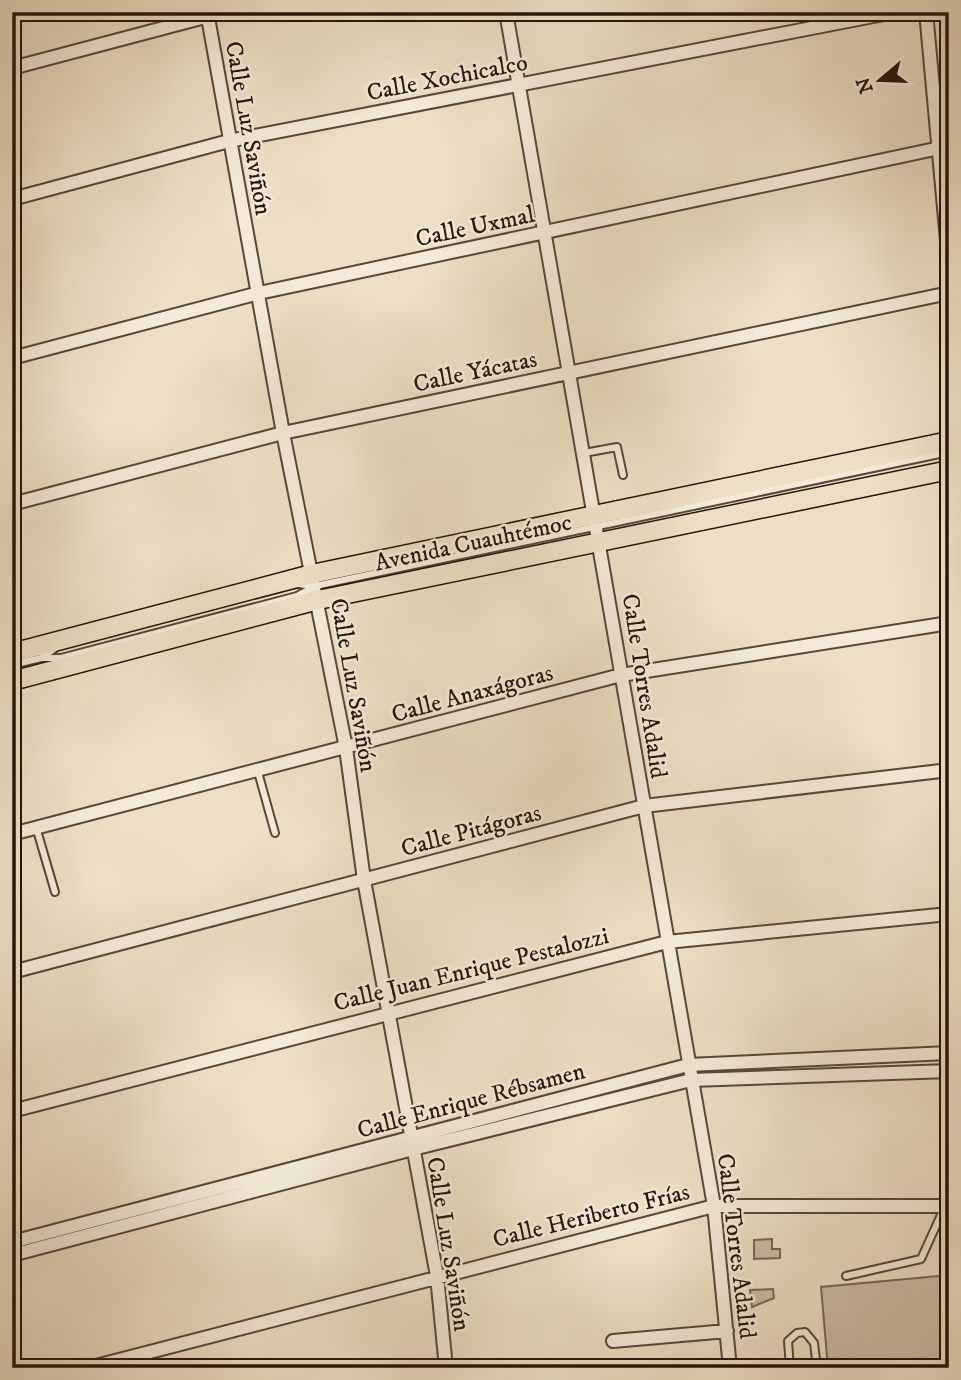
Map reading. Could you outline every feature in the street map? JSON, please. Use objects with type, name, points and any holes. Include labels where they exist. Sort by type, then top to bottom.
[{"type":"main road","name":"Avenida Cuauhtémoc","points":[[12,653],[597,527],[949,441]]},
{"type":"main road","name":"Avenida Cuauhtémoc","points":[[12,681],[315,587],[597,527],[949,470]]},
{"type":"street","points":[[12,68],[207,14],[223,12]]},
{"type":"street","name":"Calle Torres Adalid","points":[[506,12],[542,233],[570,373],[713,1206],[730,1368]]},
{"type":"street","name":"Calle Xochicalco","points":[[12,199],[229,141],[894,12]]},
{"type":"street","points":[[926,12],[943,147],[949,262]]},
{"type":"street","name":"Calle Luz Saviñón","points":[[207,14],[283,433],[346,748],[365,880],[436,1276],[446,1368]]},
{"type":"street","name":"Calle Uxmal","points":[[12,358],[259,293],[943,147]]},
{"type":"street","name":"Calle Yácatas","points":[[12,504],[283,433],[949,293]]},
{"type":"street","name":"Calle Anaxágoras","points":[[12,834],[258,772],[621,674],[949,623]]},
{"type":"street","name":"Calle Pitágoras","points":[[12,972],[643,806],[949,770]]},
{"type":"street","name":"Calle Juan Enrique Pestalozzi","points":[[12,1111],[388,1011],[667,942],[949,914]]},
{"type":"street","name":"Calle Enrique Rébsamen","points":[[12,1255],[688,1065],[949,1053]]},
{"type":"street","points":[[860,1057],[862,1074]]},
{"type":"street","name":"Calle Enrique Rébsamen","points":[[12,1242],[412,1143],[691,1080],[949,1071]]},
{"type":"street","name":"Calle Heriberto Frías","points":[[88,1368],[713,1206],[947,1206]]},
{"type":"street","points":[[613,1340],[727,1331]]},
{"type":"lane","points":[[584,453],[617,447],[623,475]]},
{"type":"lane","points":[[597,527],[949,452]]},
{"type":"lane","points":[[41,658],[58,646],[295,584],[315,587]]},
{"type":"lane","points":[[12,665],[41,658],[61,658],[298,596],[315,587]]},
{"type":"lane","points":[[258,772],[275,832]]},
{"type":"lane","points":[[36,827],[55,892]]},
{"type":"lane","points":[[846,1276],[921,1259],[947,1206]]},
{"type":"lane","points":[[790,1368],[788,1340],[797,1333],[805,1332],[814,1343],[817,1368]]},
{"type":"shaded area","points":[[772,1239],[772,1249],[780,1249],[780,1258],[754,1259],[754,1240]]},
{"type":"shaded area","points":[[949,1275],[949,1368],[828,1368],[821,1287]]},
{"type":"shaded area","points":[[773,1289],[774,1298],[752,1307],[750,1290]]}]
